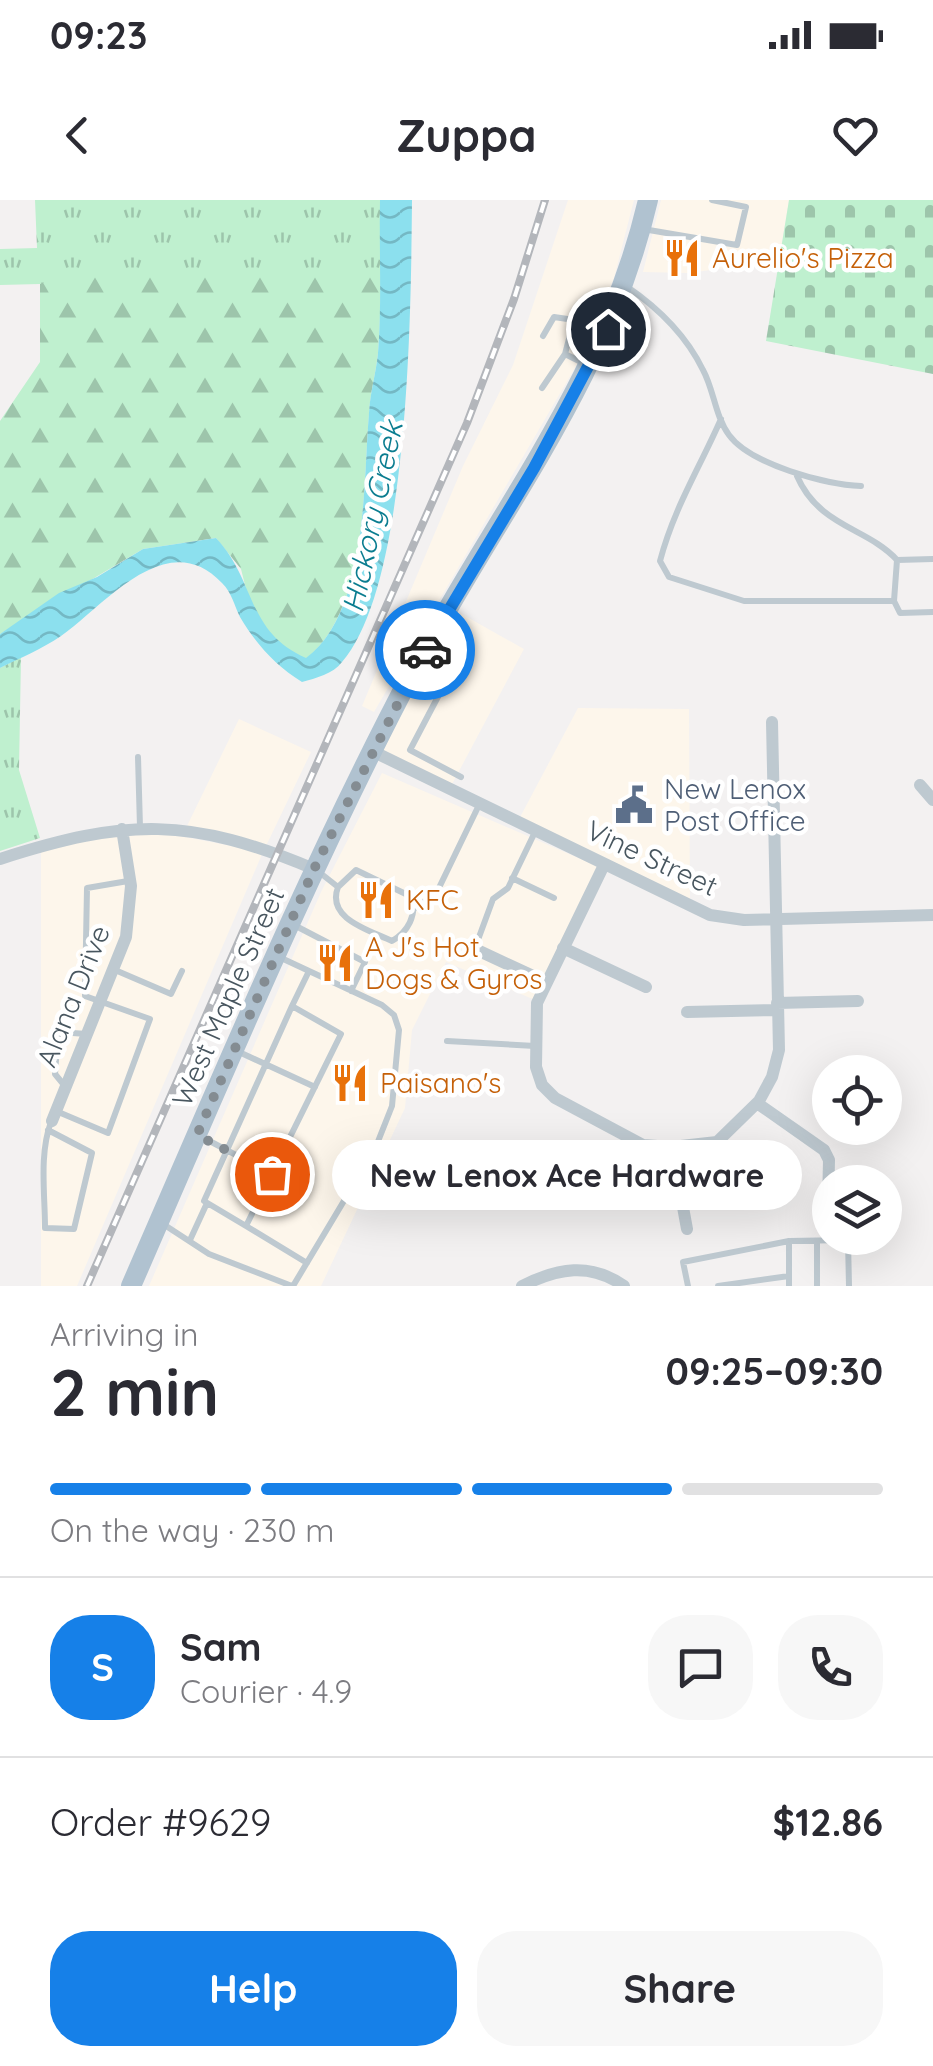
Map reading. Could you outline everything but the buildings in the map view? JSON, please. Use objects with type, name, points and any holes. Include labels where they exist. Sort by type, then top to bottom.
[{"type":"main road","name":"West Maple Street","points":[[130,1286],[314,869],[372,751],[435,632],[591,366],[624,285],[647,200]]},
{"type":"street","points":[[604,865],[538,1004],[536,1046],[542,1085],[555,1098],[642,1145],[672,1147],[717,1142],[757,1103],[772,1076],[779,1050],[772,722]]},
{"type":"street","name":"Vine Street","points":[[372,751],[710,915],[933,915]]},
{"type":"street","points":[[920,785],[933,800]]},
{"type":"street","points":[[0,860],[69,838],[140,827],[216,834],[314,869]]},
{"type":"street","name":"Alana Drive","points":[[51,1121],[90,1034],[131,913],[122,829]]},
{"type":"street","points":[[563,948],[646,986]]},
{"type":"street","points":[[475,949],[546,982]]},
{"type":"street","points":[[687,1012],[858,1001]]},
{"type":"street","points":[[757,1103],[824,1150],[829,1165]]},
{"type":"street","points":[[672,1147],[687,1229]]},
{"type":"street","points":[[522,1286],[596,1270],[624,1286]]},
{"type":"lane","points":[[642,228],[737,245],[746,207],[712,200]]},
{"type":"lane","points":[[624,285],[666,318],[690,348],[705,372],[721,420],[741,448],[816,482],[862,486]]},
{"type":"lane","points":[[542,336],[554,317],[574,320],[564,354],[542,388]]},
{"type":"lane","points":[[564,354],[591,366]]},
{"type":"lane","points":[[721,420],[700,468],[676,504],[660,560],[669,577],[744,601],[894,600]]},
{"type":"lane","points":[[797,475],[804,492],[836,521],[897,560],[933,559]]},
{"type":"lane","points":[[897,560],[894,600],[900,613],[933,612]]},
{"type":"lane","points":[[435,632],[463,648],[410,750],[460,777]]},
{"type":"lane","points":[[410,677],[440,694]]},
{"type":"lane","points":[[138,757],[140,827]]},
{"type":"lane","points":[[415,908],[404,890],[364,871],[356,870],[334,896],[343,916],[392,942],[400,936],[415,908],[436,894],[480,805]]},
{"type":"lane","points":[[475,949],[493,899],[512,878],[535,832]]},
{"type":"lane","points":[[314,869],[338,887]]},
{"type":"lane","points":[[512,878],[554,898]]},
{"type":"lane","points":[[51,1121],[108,1133],[150,1019],[86,996],[86,888],[130,880]]},
{"type":"lane","points":[[291,924],[365,962],[351,991]]},
{"type":"lane","points":[[159,1222],[209,1254],[292,1286],[375,1149],[392,1106],[398,1021],[382,1005],[277,956]]},
{"type":"lane","points":[[114,970],[172,994],[182,971]]},
{"type":"lane","points":[[307,1263],[204,1201],[309,971]]},
{"type":"lane","points":[[246,1226],[341,1034],[292,1006]]},
{"type":"lane","points":[[64,1085],[56,1074],[58,1032],[90,1034]]},
{"type":"lane","points":[[448,1041],[536,1046]]},
{"type":"lane","points":[[235,1050],[315,1087]]},
{"type":"lane","points":[[51,1121],[92,1153],[74,1229],[45,1228],[51,1121]]},
{"type":"lane","points":[[197,1135],[272,1174]]},
{"type":"lane","points":[[190,1240],[208,1203]]},
{"type":"lane","points":[[688,1286],[683,1262],[789,1241],[812,1241]]},
{"type":"lane","points":[[789,1241],[789,1286]]},
{"type":"lane","points":[[817,1255],[817,1286]]},
{"type":"lane","points":[[848,1255],[848,1286]]},
{"type":"lane","points":[[721,1286],[789,1276]]},
{"type":"shaded area","points":[[568,200],[634,200],[614,278],[576,366],[374,712],[362,706],[463,466],[513,365]]},
{"type":"shaded area","points":[[661,200],[789,200],[779,261],[688,273],[643,272]]},
{"type":"shaded area","points":[[451,608],[524,649],[450,788],[376,750]]},
{"type":"shaded area","points":[[578,708],[689,709],[690,903],[518,821]]},
{"type":"shaded area","points":[[239,719],[311,752],[266,846],[187,826]]},
{"type":"shaded area","points":[[382,773],[606,870],[542,1003],[446,962],[412,1030],[405,1108],[321,1286],[149,1286],[321,892]]},
{"type":"shaded area","points":[[149,830],[263,852],[77,1286],[41,1286],[41,849]]},
{"type":"green space","points":[[35,200],[380,200],[382,273],[68,276],[40,284],[0,285],[0,249],[37,248]]},
{"type":"green space","points":[[380,200],[379,334],[363,510],[352,579],[326,637],[306,659],[280,647],[250,605],[241,569],[216,538],[143,549],[0,634],[0,421],[40,362],[40,284],[45,274]]},
{"type":"green space","points":[[789,200],[933,200],[933,374],[766,341]]},
{"type":"green space","points":[[21,657],[19,770],[40,838],[0,851],[0,668]]},
{"type":"water","name":"Hickory Creek","points":[[380,200],[412,200],[402,442],[381,572],[364,624],[342,662],[329,673],[302,682],[260,645],[222,583],[201,567],[180,562],[158,566],[137,576],[61,636],[0,668],[0,634],[59,593],[97,577],[143,549],[216,538],[229,554],[272,634],[306,658],[326,637],[352,579],[363,510],[379,334]]},
{"type":"railway","points":[[87,1286],[467,423],[514,299],[545,200]]},
{"type":"way so far","points":[[272,1174],[197,1135],[314,869],[425,650]]},
{"type":"place","name":"Aurelio's Pizza","points":[[682,258]]},
{"type":"place","name":"New Lenox Post Office","points":[[634,805]]},
{"type":"place","name":"KFC","points":[[376,900]]},
{"type":"place","name":"A J's Hot Dogs & Gyros","points":[[335,963]]},
{"type":"place","name":"Paisano's","points":[[350,1083]]},
{"type":"place","name":"New Lenox Ace Hardware","points":[[272,1174]]},
{"type":"route","points":[[425,650],[534,468],[608,329]]}]
